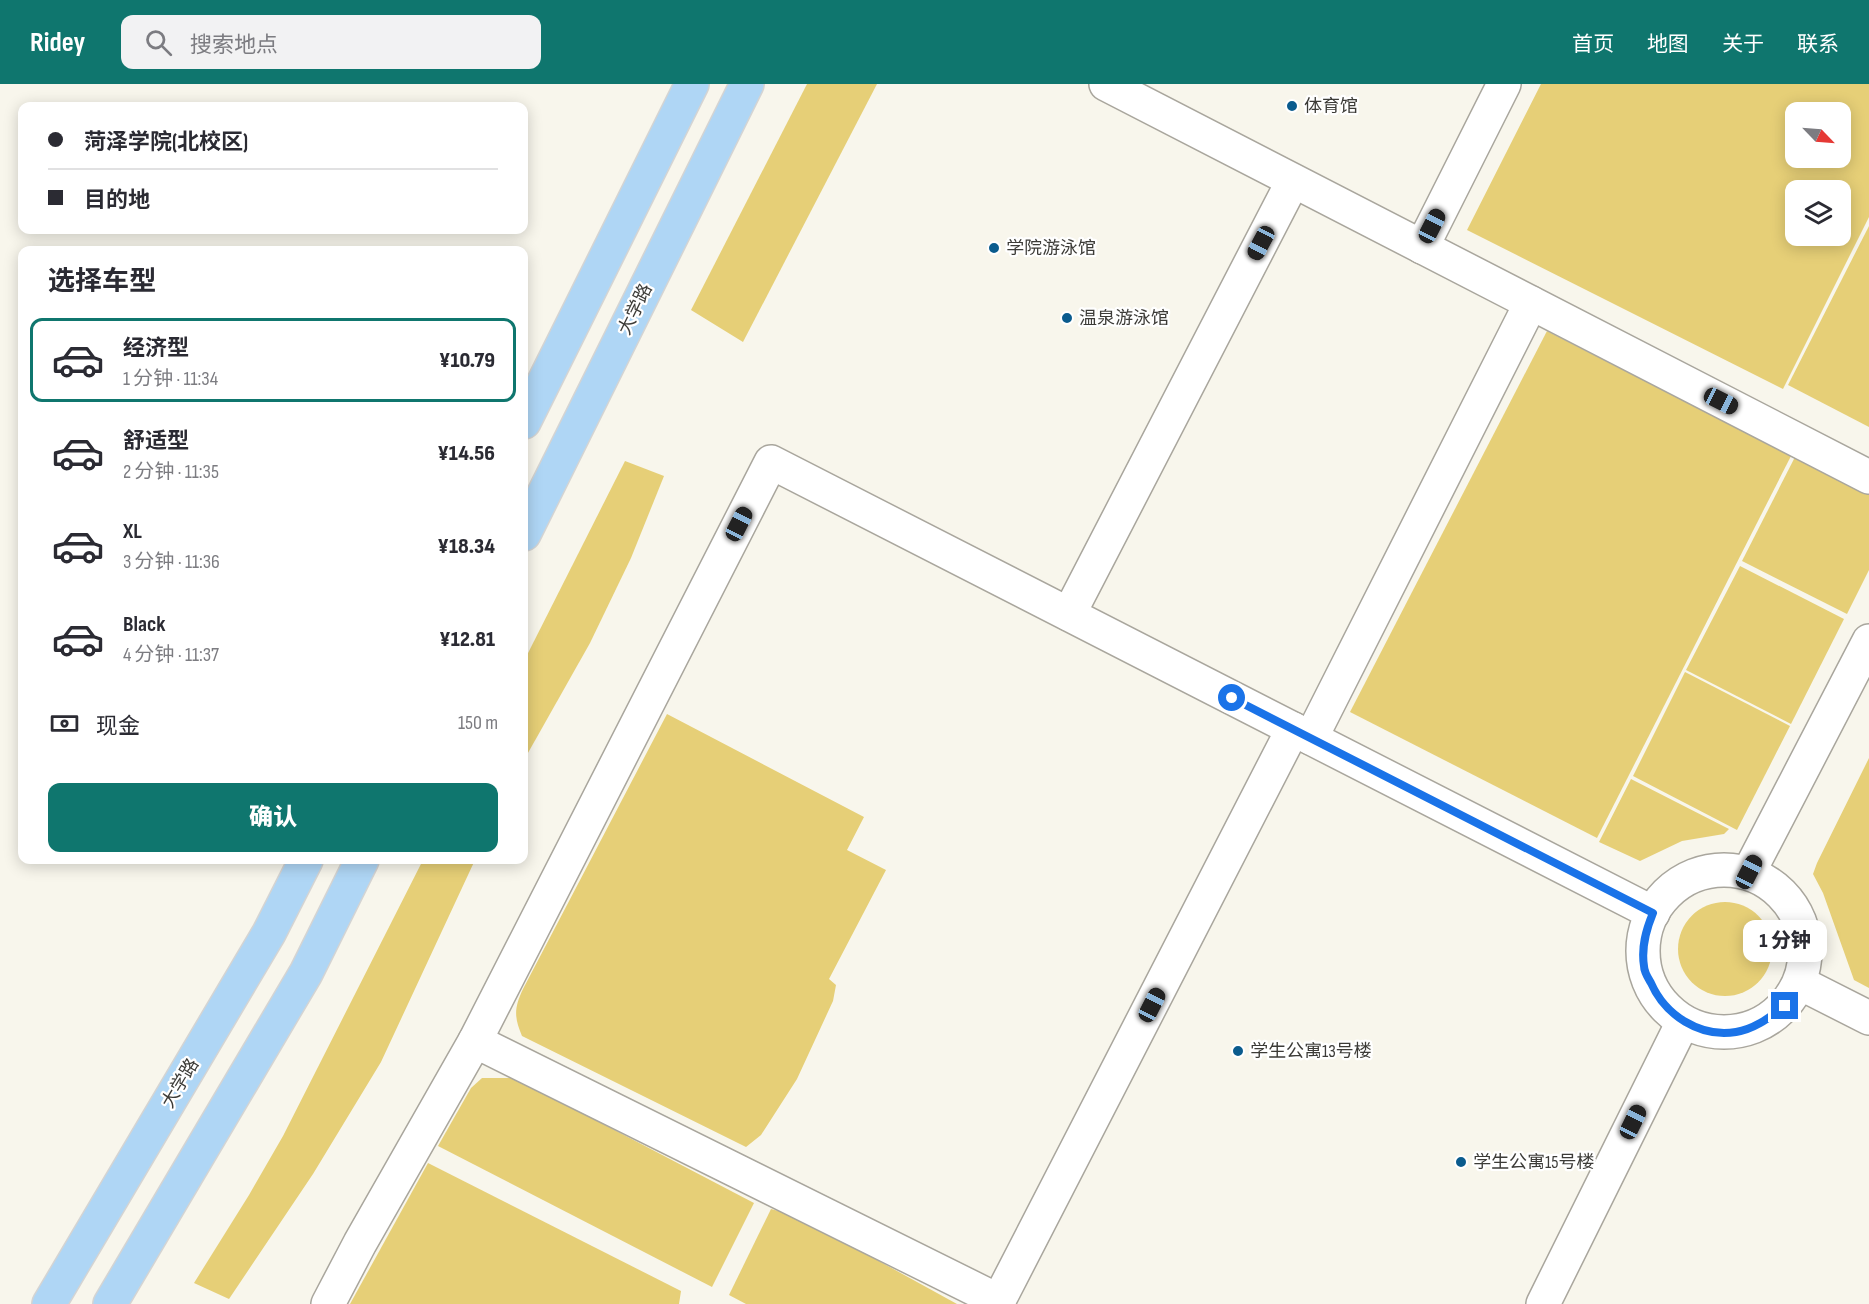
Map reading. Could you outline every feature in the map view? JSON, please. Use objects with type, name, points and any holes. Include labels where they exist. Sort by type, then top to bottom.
[{"type":"main road","points":[[528,414],[692,84]]},
{"type":"main road","name":"大学路","points":[[528,526],[747,84]]},
{"type":"main road","name":"大学路","points":[[49,1304],[269,933],[304,864]]},
{"type":"main road","points":[[110,1304],[306,973],[360,864]]},
{"type":"street","points":[[1106,84],[1869,477]]},
{"type":"street","points":[[1422,247],[1504,84]]},
{"type":"street","points":[[1069,614],[1293,181]]},
{"type":"street","points":[[476,1041],[998,1303],[1531,303]]},
{"type":"street","points":[[328,1304],[360,1243],[476,1041],[771,462],[1653,913]]},
{"type":"street","points":[[1749,872],[1869,641]]},
{"type":"street","points":[[1716,869],[1749,872],[1779,889],[1799,916],[1806,949],[1800,983],[1785,1006],[1763,1023],[1736,1032],[1709,1031],[1683,1022],[1657,999],[1644,968],[1644,933],[1658,902],[1683,879],[1716,869]]},
{"type":"street","points":[[1800,983],[1869,1018]]},
{"type":"street","points":[[1543,1304],[1683,1022]]},
{"type":"shaded area","points":[[807,84],[877,84],[743,342],[691,310]]},
{"type":"shaded area","points":[[1541,84],[1869,84],[1869,217],[1783,389],[1467,230]]},
{"type":"shaded area","points":[[1869,226],[1869,427],[1788,385]]},
{"type":"shaded area","points":[[1547,331],[1791,456],[1597,838],[1350,712]]},
{"type":"shaded area","points":[[1795,457],[1869,495],[1869,570],[1847,614],[1742,561]]},
{"type":"shaded area","points":[[625,461],[664,476],[631,558],[590,643],[528,753],[528,653]]},
{"type":"shaded area","points":[[1740,566],[1844,619],[1791,724],[1686,670]]},
{"type":"shaded area","points":[[1685,672],[1790,726],[1737,830],[1633,776]]},
{"type":"shaded area","points":[[667,714],[864,817],[847,850],[886,870],[829,979],[836,985],[833,1001],[797,1079],[761,1135],[746,1147],[522,1036],[516,1018],[518,1002],[523,989]]},
{"type":"shaded area","points":[[1869,758],[1869,988],[1854,980],[1823,893],[1813,874]]},
{"type":"shaded area","points":[[1631,779],[1729,829],[1724,834],[1682,841],[1640,861],[1599,842]]},
{"type":"shaded area","points":[[421,864],[473,864],[381,1062],[313,1174],[229,1299],[194,1283],[283,1136]]},
{"type":"shaded area","points":[[1725,902],[1743,905],[1758,916],[1769,931],[1772,949],[1769,967],[1758,982],[1743,993],[1725,996],[1707,993],[1692,982],[1681,967],[1678,949],[1681,931],[1692,916],[1707,905]]},
{"type":"shaded area","points":[[482,1078],[515,1078],[754,1203],[712,1287],[438,1146],[471,1088]]},
{"type":"shaded area","points":[[428,1163],[681,1291],[679,1304],[350,1304]]},
{"type":"shaded area","points":[[771,1209],[797,1216],[957,1304],[746,1304],[729,1295]]},
{"type":"place","name":"体育馆","points":[[1292,106]]},
{"type":"place","name":"学院游泳馆","points":[[994,248]]},
{"type":"place","name":"温泉游泳馆","points":[[1067,318]]},
{"type":"place","name":"学生公寓13号楼","points":[[1238,1051]]},
{"type":"place","name":"学生公寓15号楼","points":[[1461,1162]]},
{"type":"route","points":[[1232,698],[1653,913],[1644,933],[1644,968],[1657,999],[1683,1022],[1709,1031],[1736,1032],[1763,1023],[1785,1006]]}]
